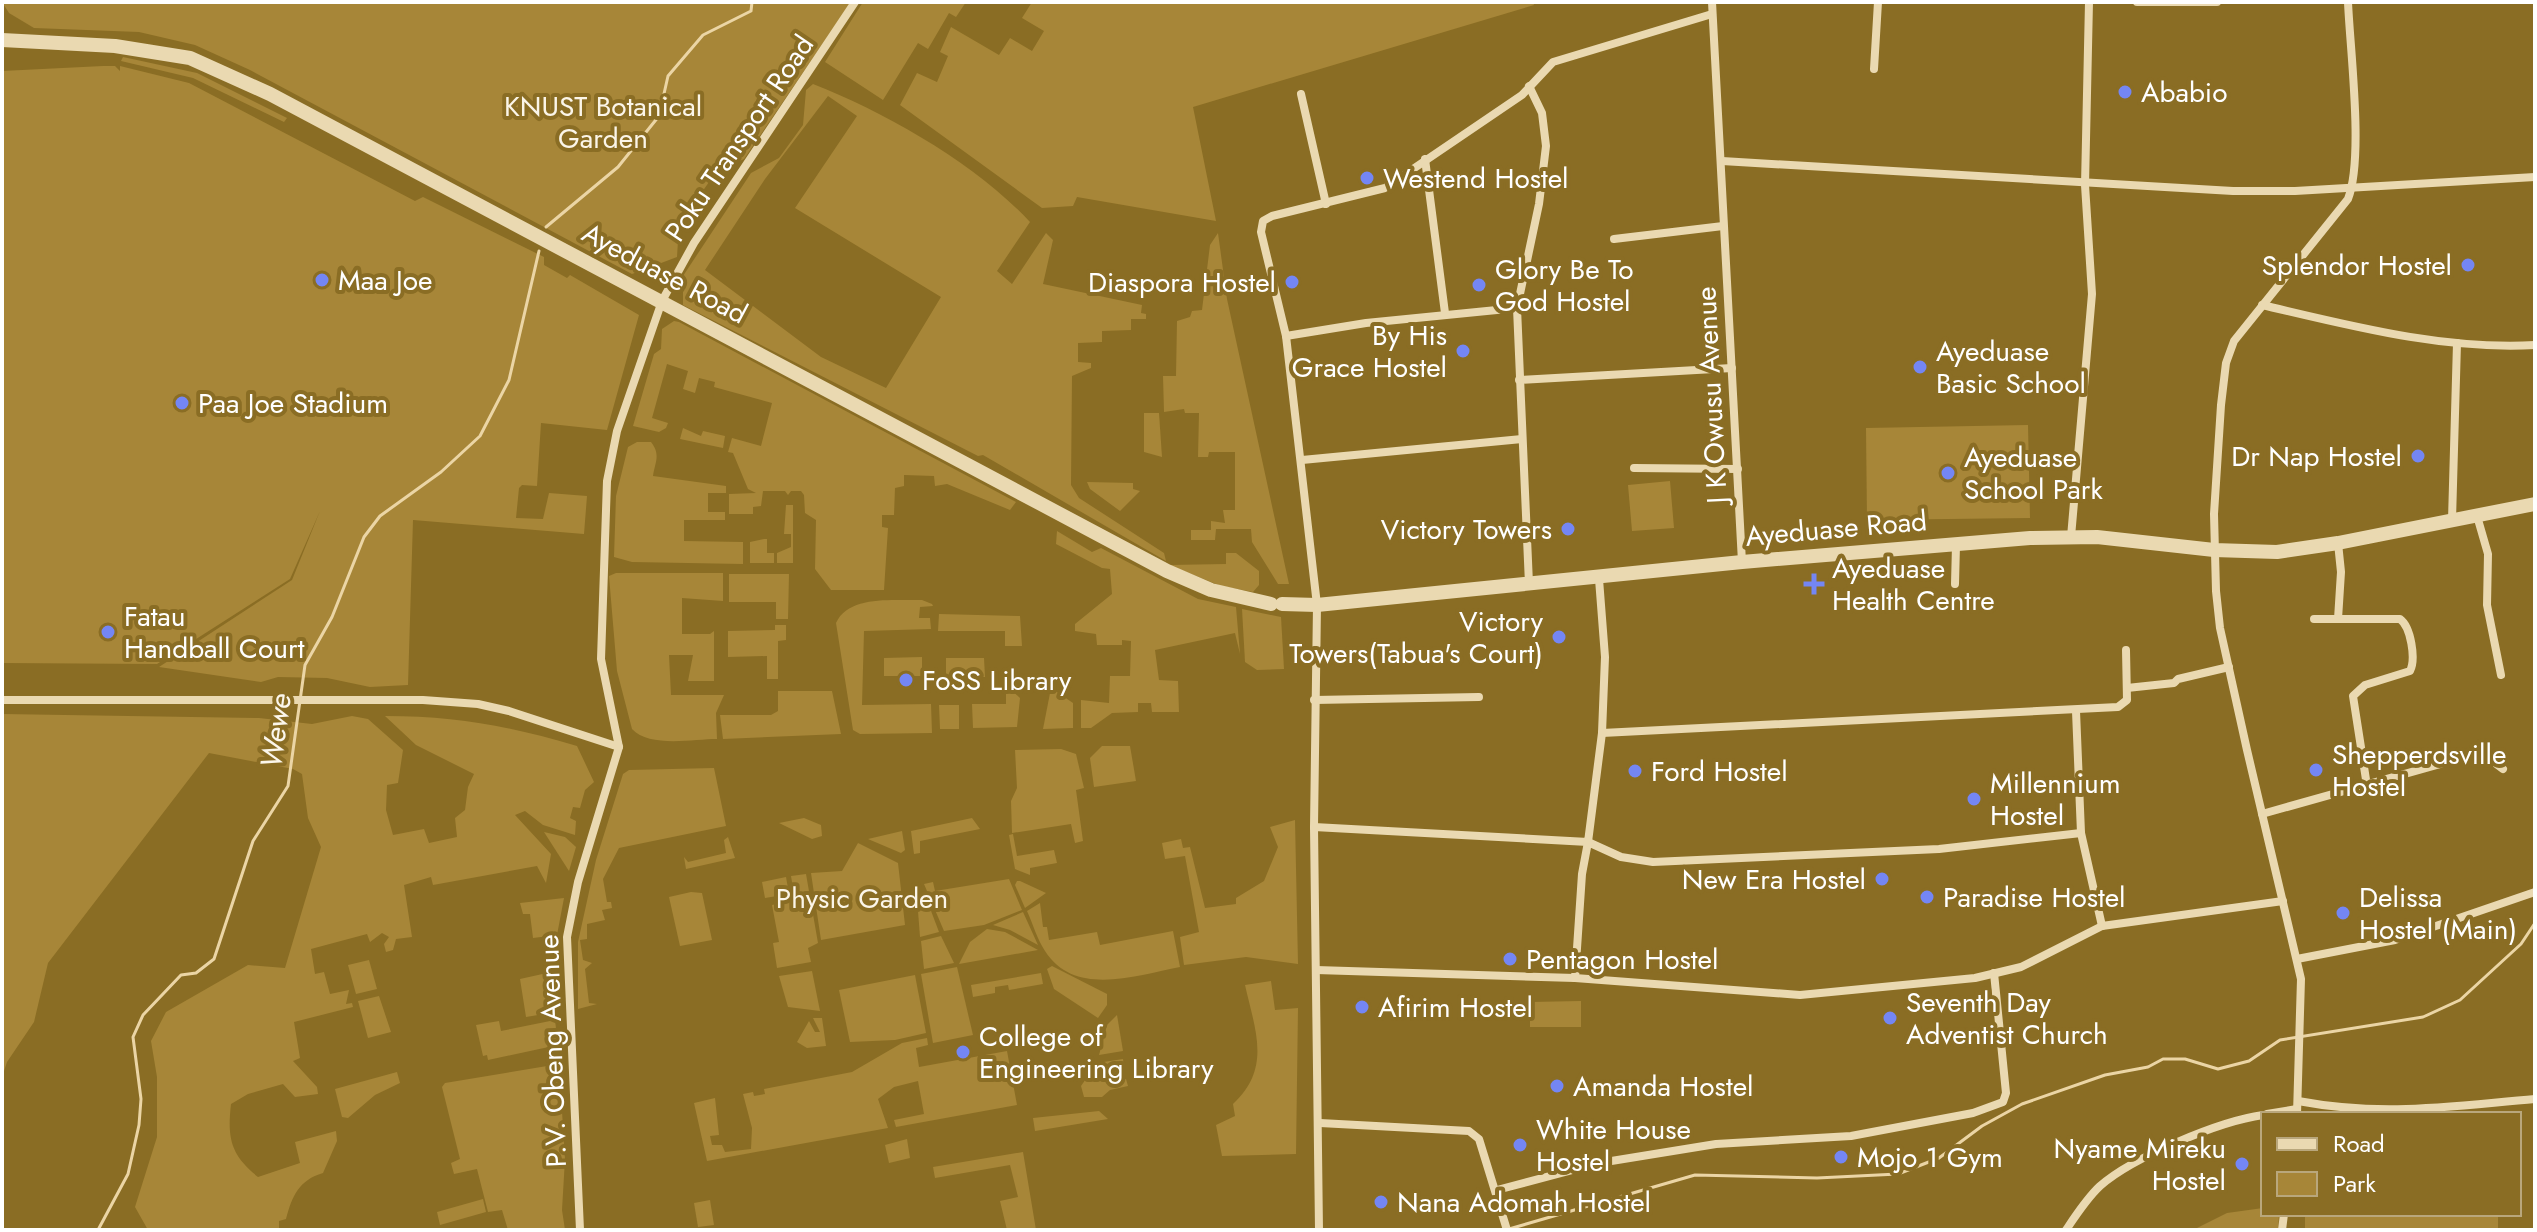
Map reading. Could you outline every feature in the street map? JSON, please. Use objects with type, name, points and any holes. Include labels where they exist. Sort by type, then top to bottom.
[{"type":"street","name":"Poku Transport Road","points":[[662,301],[694,243],[855,2]]},
{"type":"street","name":"J K Owusu Avenue","points":[[1712,2],[1742,562]]},
{"type":"street","points":[[1874,69],[1878,2]]},
{"type":"street","points":[[2071,537],[2092,294],[2085,185],[2089,2]]},
{"type":"street","points":[[2137,2],[2217,2]]},
{"type":"street","points":[[2298,1108],[2302,1017],[2297,959],[2220,628],[2214,550],[2226,363],[2234,341],[2348,199],[2352,188],[2355,144],[2348,2]]},
{"type":"street","points":[[1319,1230],[1314,827],[1317,605],[1286,336],[1261,232],[1263,221],[1385,188],[1522,95],[1553,62],[1712,14]]},
{"type":"street","name":"Ayeduase Road","points":[[2,40],[115,46],[190,58],[270,94],[1167,571],[1211,590],[1276,604],[1317,605],[1599,579],[1742,562],[2071,537],[2135,540],[2214,550],[2277,552],[2535,504]]},
{"type":"street","name":"Ayeduase Road","points":[[2,47],[20,43]]},
{"type":"street","points":[[1529,86],[1542,113],[1546,146],[1539,204],[1517,308],[1529,584]]},
{"type":"street","points":[[1301,94],[1326,204]]},
{"type":"street","points":[[1425,159],[1445,313]]},
{"type":"street","points":[[1722,161],[2085,185],[2233,191],[2352,188],[2535,177]]},
{"type":"street","points":[[1614,239],[1723,226]]},
{"type":"street","name":"P.V. Obeng Avenue","points":[[580,1230],[567,937],[578,882],[619,747],[601,659],[607,481],[617,431],[662,301]]},
{"type":"street","points":[[2262,305],[2389,334],[2498,347],[2535,345]]},
{"type":"street","points":[[1286,336],[1445,313],[1517,308]]},
{"type":"street","points":[[2452,520],[2457,343]]},
{"type":"street","points":[[1519,380],[1732,368]]},
{"type":"street","points":[[1302,460],[1522,439]]},
{"type":"street","points":[[1634,468],[1738,469]]},
{"type":"street","points":[[2477,516],[2488,554],[2487,605],[2501,675]]},
{"type":"street","points":[[2338,543],[2341,572],[2338,619]]},
{"type":"street","points":[[1955,584],[1956,545]]},
{"type":"street","points":[[1575,978],[1582,874],[1602,733],[1605,657],[1599,579]]},
{"type":"street","points":[[2314,619],[2403,620],[2413,661],[2405,674],[2365,685],[2353,696],[2367,786]]},
{"type":"street","points":[[1602,733],[2076,711],[2125,704],[2126,650]]},
{"type":"street","points":[[2127,688],[2174,683],[2178,679],[2229,667]]},
{"type":"street","points":[[1314,700],[1479,697]]},
{"type":"street","points":[[2,700],[423,700],[478,704],[619,747]]},
{"type":"street","points":[[2076,711],[2081,833],[2102,926]]},
{"type":"street","points":[[2262,814],[2474,755],[2487,757],[2503,769]]},
{"type":"street","points":[[1314,827],[1588,842],[1621,857],[1653,862],[1939,849],[2081,833]]},
{"type":"street","points":[[2297,959],[2395,940],[2535,892]]},
{"type":"street","points":[[1316,970],[1575,978],[1800,995],[1994,973],[2043,957],[2067,941],[2102,926],[2283,901]]},
{"type":"street","points":[[1497,1190],[1599,1163],[1716,1144],[1851,1136],[1960,1116],[2003,1102],[2006,1093],[1994,973]]},
{"type":"street","points":[[2276,1112],[2298,1108],[2402,1112],[2535,1099]]},
{"type":"street","points":[[2066,1230],[2100,1186],[2120,1172],[2213,1128],[2261,1115]]},
{"type":"street","points":[[1320,1123],[1469,1131],[1479,1139],[1506,1227]]},
{"type":"green space","name":"KNUST Botanical Garden","points":[[2,2],[851,2],[744,159],[716,172],[679,225],[677,257],[632,274],[250,70],[195,45],[139,32],[34,28],[9,13]]},
{"type":"green space","points":[[863,2],[966,2],[956,17],[949,13],[928,49],[918,43],[883,100],[825,62]]},
{"type":"green space","points":[[1032,2],[1533,2],[1534,5],[1193,107],[1216,221],[1077,197],[1073,206],[1042,208],[900,105],[917,73],[937,82],[948,56],[940,52],[951,27],[999,55],[1010,38],[1032,51],[1044,31],[1022,18]]},
{"type":"green space","points":[[123,57],[197,73],[287,118],[284,122],[193,78],[121,61]]},
{"type":"green space","name":"Paa Joe Stadium","points":[[115,66],[120,71],[120,66],[189,83],[415,201],[423,197],[544,257],[544,265],[567,278],[570,275],[639,315],[607,430],[541,423],[537,486],[522,485],[519,488],[516,518],[543,519],[549,493],[587,496],[584,534],[413,520],[408,685],[370,687],[327,678],[278,677],[261,682],[159,667],[292,580],[320,511],[290,579],[157,664],[2,663],[2,71]]},
{"type":"green space","points":[[813,84],[900,125],[957,160],[1008,201],[1030,222],[997,271],[1012,284],[1046,233],[1053,240],[1043,284],[1142,305],[1141,313],[1146,314],[1146,319],[1131,319],[1131,330],[1102,331],[1102,342],[1078,343],[1078,362],[1091,363],[1091,368],[1072,376],[1071,485],[1079,498],[1164,553],[1166,561],[983,455],[978,456],[683,305],[683,276],[751,173],[779,158],[803,125],[806,90]],"holes":[[[828,96],[857,116],[795,208],[941,297],[886,388],[821,357],[705,270],[765,179]]]},
{"type":"green space","points":[[1218,233],[1227,299],[1289,584],[1278,584],[1252,542],[1251,529],[1216,529],[1215,540],[1191,540],[1191,530],[1211,530],[1211,521],[1225,523],[1223,510],[1235,510],[1235,452],[1209,452],[1208,457],[1198,457],[1199,413],[1185,413],[1184,409],[1164,412],[1163,376],[1176,376],[1177,321],[1190,317],[1192,311],[1202,310],[1210,245]]},
{"type":"green space","points":[[674,321],[1016,502],[1010,510],[947,484],[935,486],[934,476],[904,475],[904,486],[895,488],[894,515],[882,515],[882,527],[888,528],[884,590],[831,590],[815,569],[816,520],[805,513],[801,491],[791,491],[788,495],[785,491],[763,491],[761,506],[753,507],[753,514],[729,514],[729,494],[756,493],[748,489],[733,453],[728,452],[732,438],[761,446],[772,403],[714,387],[715,382],[699,378],[695,393],[683,389],[688,371],[667,364],[652,418],[668,423],[666,428],[659,432],[633,426],[654,354],[661,349],[662,329]]},
{"type":"green space","points":[[1144,413],[1159,413],[1162,457],[1144,452]]},
{"type":"green space","name":"Ayeduase School Park","points":[[2028,425],[2030,518],[1867,520],[1866,428]]},
{"type":"green space","points":[[683,428],[701,436],[703,431],[725,436],[723,448],[680,439]]},
{"type":"green space","points":[[637,442],[651,442],[656,451],[653,476],[726,486],[726,493],[708,493],[708,512],[725,512],[725,520],[684,520],[684,541],[743,542],[743,564],[632,562],[614,557],[616,496],[628,447]]},
{"type":"green space","points":[[1670,481],[1674,528],[1632,531],[1628,485]]},
{"type":"green space","points":[[1087,482],[1133,483],[1133,489],[1140,491],[1120,511],[1090,489]]},
{"type":"green space","points":[[786,505],[793,505],[793,563],[777,563],[777,553],[791,547],[791,534],[784,534]]},
{"type":"green space","points":[[1057,531],[1092,552],[1101,548],[1198,599],[1236,607],[1240,654],[1235,633],[1155,650],[1159,680],[1178,681],[1179,712],[1152,712],[1151,703],[1138,703],[1138,712],[1112,713],[1091,728],[1081,728],[1081,700],[1109,703],[1110,676],[1130,676],[1131,641],[1122,640],[1122,645],[1097,645],[1096,634],[1075,631],[1075,624],[1112,594],[1110,569],[1102,568],[1056,544]]},
{"type":"green space","points":[[767,539],[767,553],[774,553],[774,563],[750,563],[750,542]]},
{"type":"green space","points":[[1226,553],[1236,553],[1259,571],[1259,585],[1253,592],[1221,586],[1169,565],[1226,564]]},
{"type":"green space","points":[[616,573],[723,573],[723,601],[682,598],[682,634],[710,634],[714,631],[714,681],[688,681],[693,655],[669,655],[671,695],[724,695],[716,713],[717,739],[660,741],[649,739],[632,729],[617,671],[609,576]]},
{"type":"green space","points":[[729,574],[789,574],[788,619],[776,619],[776,602],[729,602]]},
{"type":"green space","points":[[922,600],[933,606],[920,607],[919,618],[930,618],[931,629],[864,631],[862,705],[931,704],[932,733],[860,734],[853,730],[836,623],[851,607],[862,603]]},
{"type":"green space","points":[[1242,609],[1281,617],[1284,669],[1257,670],[1245,662]]},
{"type":"green space","points":[[939,614],[1020,616],[1022,646],[1005,646],[1005,631],[938,631]]},
{"type":"green space","points":[[775,625],[786,625],[786,640],[778,641],[778,679],[767,679],[767,656],[728,657],[728,631],[775,630]]},
{"type":"green space","points":[[922,657],[922,676],[884,676],[884,658]]},
{"type":"green space","points":[[946,658],[984,658],[985,677],[946,677]]},
{"type":"green space","points":[[1006,685],[1020,698],[1017,727],[973,728],[972,704],[1006,704]]},
{"type":"green space","points":[[1051,688],[1073,703],[1073,728],[1043,729]]},
{"type":"green space","points":[[778,691],[832,691],[841,734],[723,739],[720,715],[771,715],[778,711]]},
{"type":"green space","points":[[939,705],[959,705],[959,729],[940,729]]},
{"type":"green space","points":[[2,714],[259,718],[312,724],[352,716],[368,719],[403,750],[398,783],[387,785],[386,810],[393,835],[424,829],[429,843],[457,837],[455,818],[465,810],[468,787],[474,774],[416,745],[385,716],[482,724],[577,746],[594,782],[585,790],[580,808],[573,807],[570,818],[576,821],[575,835],[543,825],[525,811],[515,815],[551,854],[546,883],[537,866],[433,885],[431,877],[404,885],[412,937],[396,939],[393,950],[386,952],[384,944],[389,937],[382,933],[370,942],[367,934],[311,949],[315,974],[324,972],[330,994],[349,990],[346,1004],[352,1003],[353,1007],[294,1022],[300,1058],[293,1061],[317,1087],[318,1094],[295,1097],[283,1084],[248,1094],[231,1104],[233,1145],[242,1161],[258,1177],[300,1163],[295,1142],[336,1131],[337,1141],[323,1173],[308,1180],[298,1190],[286,1219],[279,1221],[279,1230],[148,1230],[135,1207],[157,1137],[157,1077],[151,1041],[166,1012],[248,965],[285,968],[321,847],[308,818],[302,774],[293,769],[209,753],[48,963],[34,1022],[7,1062],[2,1077]]},
{"type":"green space","points":[[1102,746],[1130,746],[1136,781],[1094,787],[1090,758]]},
{"type":"green space","points":[[1061,749],[1076,754],[1084,788],[1076,790],[1083,841],[1075,843],[1071,824],[1012,833],[1011,801],[1017,788],[1015,750]]},
{"type":"green space","points":[[714,768],[726,826],[619,848],[603,879],[607,902],[611,902],[612,908],[602,910],[605,920],[587,924],[587,939],[580,940],[583,960],[592,963],[585,969],[589,1003],[597,1004],[578,1009],[578,942],[596,860],[623,774],[629,770]]},
{"type":"green space","points":[[804,818],[821,825],[822,836],[812,839],[779,823]]},
{"type":"green space","points":[[972,818],[980,829],[920,841],[920,853],[914,854],[911,831]]},
{"type":"green space","points":[[1295,820],[1298,964],[1246,957],[1184,965],[1180,937],[1199,932],[1185,856],[1165,859],[1162,843],[1181,839],[1183,848],[1190,847],[1205,908],[1236,904],[1236,898],[1264,881],[1278,847],[1270,827]]},
{"type":"green space","points":[[902,831],[905,850],[901,853],[868,839]]},
{"type":"green space","points":[[544,832],[565,837],[576,847],[569,871]]},
{"type":"green space","points":[[1013,834],[1017,856],[1054,850],[1057,863],[1030,868],[1030,875],[1015,869],[1009,835]]},
{"type":"green space","points":[[728,837],[735,858],[686,869],[684,857],[688,862],[726,853],[724,840]]},
{"type":"green space","name":"Physic Garden","points":[[858,843],[898,863],[905,925],[821,940],[811,873],[842,871]]},
{"type":"green space","points":[[806,874],[818,943],[808,948],[811,962],[777,968],[773,943],[779,942],[772,905],[795,900],[791,876]]},
{"type":"green space","points":[[786,877],[789,894],[765,898],[762,882]]},
{"type":"green space","points":[[1009,879],[1022,910],[984,925],[944,931],[924,884],[933,882],[935,891]]},
{"type":"green space","points":[[1017,881],[1046,893],[1025,908],[1015,885]]},
{"type":"green space","points":[[702,893],[712,940],[680,946],[669,897]]},
{"type":"green space","points":[[925,895],[939,932],[920,937],[917,898]]},
{"type":"green space","points":[[564,898],[557,935],[533,938],[530,914],[523,914],[520,903]]},
{"type":"green space","points":[[1040,903],[1043,927],[1047,927],[1049,940],[1097,932],[1100,945],[1173,931],[1180,967],[1108,980],[1073,974],[1058,966],[1040,942],[1027,911]]},
{"type":"green space","points":[[1023,912],[1038,945],[993,925]]},
{"type":"green space","points":[[987,929],[1005,932],[1038,950],[959,964],[970,942]]},
{"type":"green space","points":[[941,936],[954,963],[924,969],[921,941]]},
{"type":"green space","points":[[555,946],[556,1012],[526,1017],[520,979],[547,973],[543,947]]},
{"type":"green space","points":[[369,960],[377,989],[356,994],[348,965]]},
{"type":"green space","points":[[1052,966],[1107,994],[1107,1005],[1098,1018],[1054,989],[1047,969]]},
{"type":"green space","points":[[957,967],[973,1035],[933,1043],[921,974]]},
{"type":"green space","points":[[812,971],[820,1011],[788,1007],[779,976]]},
{"type":"green space","points":[[1041,973],[1043,984],[1009,990],[1008,985],[995,987],[995,993],[973,997],[971,985]]},
{"type":"green space","points":[[915,975],[926,1033],[895,1040],[850,1042],[839,990]]},
{"type":"green space","points":[[1271,981],[1275,1010],[1298,1008],[1296,1154],[1222,1156],[1216,1125],[1235,1116],[1233,1104],[1253,1077],[1257,1062],[1256,1033],[1245,985]]},
{"type":"green space","points":[[379,996],[391,1032],[368,1038],[358,1001]]},
{"type":"green space","points":[[1581,1001],[1581,1027],[1530,1027],[1530,1002]]},
{"type":"green space","points":[[1117,1015],[1123,1051],[1099,1055],[1107,1025]]},
{"type":"green space","points":[[813,1018],[822,1018],[826,1046],[807,1048],[797,1042],[809,1021],[815,1032],[820,1032]]},
{"type":"green space","points":[[555,1020],[558,1045],[488,1060],[487,1055],[483,1056],[476,1025],[499,1021],[501,1031]]},
{"type":"green space","points":[[927,1038],[928,1045],[916,1048],[919,1067],[1007,1051],[1017,1105],[896,1127],[894,1120],[924,1114],[918,1081],[894,1087],[878,1099],[888,1128],[707,1161],[694,1103],[715,1098],[719,1135],[710,1136],[712,1145],[722,1145],[725,1152],[751,1149],[752,1128],[743,1094],[765,1094],[764,1089],[852,1072],[902,1043]]},
{"type":"green space","points":[[1123,1059],[1125,1076],[1116,1077],[1114,1069],[1104,1071],[1106,1083],[1126,1079],[1128,1086],[1110,1090],[1102,1097],[1084,1097],[1081,1086],[1097,1063]]},
{"type":"green space","points":[[559,1064],[565,1159],[562,1210],[565,1230],[508,1230],[502,1210],[488,1212],[477,1169],[454,1174],[451,1163],[460,1159],[442,1087],[445,1083]]},
{"type":"green space","points":[[397,1072],[400,1083],[375,1095],[348,1118],[342,1117],[335,1089]]},
{"type":"green space","points":[[1099,1111],[1108,1119],[1035,1131],[1033,1118]]},
{"type":"green space","points":[[907,1139],[910,1158],[889,1163],[885,1145]]},
{"type":"green space","points":[[1023,1152],[1036,1230],[1007,1230],[1000,1201],[1018,1197],[1010,1165],[935,1178],[933,1167]]},
{"type":"green space","points":[[483,1199],[486,1212],[440,1225],[437,1212]]},
{"type":"green space","points":[[710,1200],[714,1225],[698,1227],[694,1203]]},
{"type":"green space","points":[[2261,1208],[2261,1216],[2279,1216],[2278,1230],[2193,1230],[2227,1213]]},
{"type":"green space","points":[[2305,1216],[2498,1216],[2498,1230],[2305,1230]]},
{"type":"waterway","name":"Wewe","points":[[546,227],[618,167],[659,116],[668,76],[703,35],[751,11],[752,2]]},
{"type":"waterway","name":"Wewe","points":[[98,1230],[128,1174],[139,1125],[141,1099],[133,1037],[143,1015],[181,975],[196,973],[214,959],[253,841],[288,786],[305,665],[332,617],[364,537],[380,516],[441,472],[480,436],[509,380],[539,251]]},
{"type":"waterway","points":[[1509,1229],[1695,1175],[1817,1178],[1898,1174],[1939,1158],[1982,1126],[2022,1104],[2105,1075],[2148,1067],[2163,1059],[2185,1059],[2218,1069],[2249,1061],[2280,1040],[2423,1017],[2460,1000],[2521,944],[2535,923]]},
{"type":"place","name":"Ababio","points":[[2125,92]]},
{"type":"place","name":"Westend Hostel","points":[[1367,178]]},
{"type":"place","name":"Splendor Hostel","points":[[2468,265]]},
{"type":"place","name":"Maa Joe","points":[[322,280]]},
{"type":"place","name":"Diaspora Hostel","points":[[1292,282]]},
{"type":"place","name":"Glory Be To God Hostel","points":[[1479,285]]},
{"type":"place","name":"By His Grace Hostel","points":[[1463,351]]},
{"type":"place","name":"Ayeduase Basic School","points":[[1920,367]]},
{"type":"place","name":"Paa Joe Stadium","points":[[182,403]]},
{"type":"place","name":"Dr Nap Hostel","points":[[2418,456]]},
{"type":"place","name":"Ayeduase School Park","points":[[1948,473]]},
{"type":"place","name":"Victory Towers","points":[[1568,529]]},
{"type":"place","name":"Ayeduase Health Centre","points":[[1814,584]]},
{"type":"place","name":"Fatau Handball Court","points":[[108,632]]},
{"type":"place","name":"Victory Towers(Tabua's Court)","points":[[1559,637]]},
{"type":"place","name":"FoSS Library","points":[[906,680]]},
{"type":"place","name":"Shepperdsville Hostel","points":[[2316,770]]},
{"type":"place","name":"Ford Hostel","points":[[1635,771]]},
{"type":"place","name":"Millennium Hostel","points":[[1974,799]]},
{"type":"place","name":"New Era Hostel","points":[[1882,879]]},
{"type":"place","name":"Paradise Hostel","points":[[1927,897]]},
{"type":"place","name":"Delissa Hostel (Main)","points":[[2343,913]]},
{"type":"place","name":"Pentagon Hostel","points":[[1510,959]]},
{"type":"place","name":"Afirim Hostel","points":[[1362,1007]]},
{"type":"place","name":"Seventh Day Adventist Church","points":[[1890,1018]]},
{"type":"place","name":"College of Engineering Library","points":[[963,1052]]},
{"type":"place","name":"Amanda Hostel","points":[[1557,1086]]},
{"type":"place","name":"White House Hostel","points":[[1520,1145]]},
{"type":"place","name":"Mojo 1 Gym","points":[[1841,1157]]},
{"type":"place","name":"Nyame Mireku Hostel","points":[[2242,1164]]},
{"type":"place","name":"Nana Adomah Hostel","points":[[1381,1202]]}]
